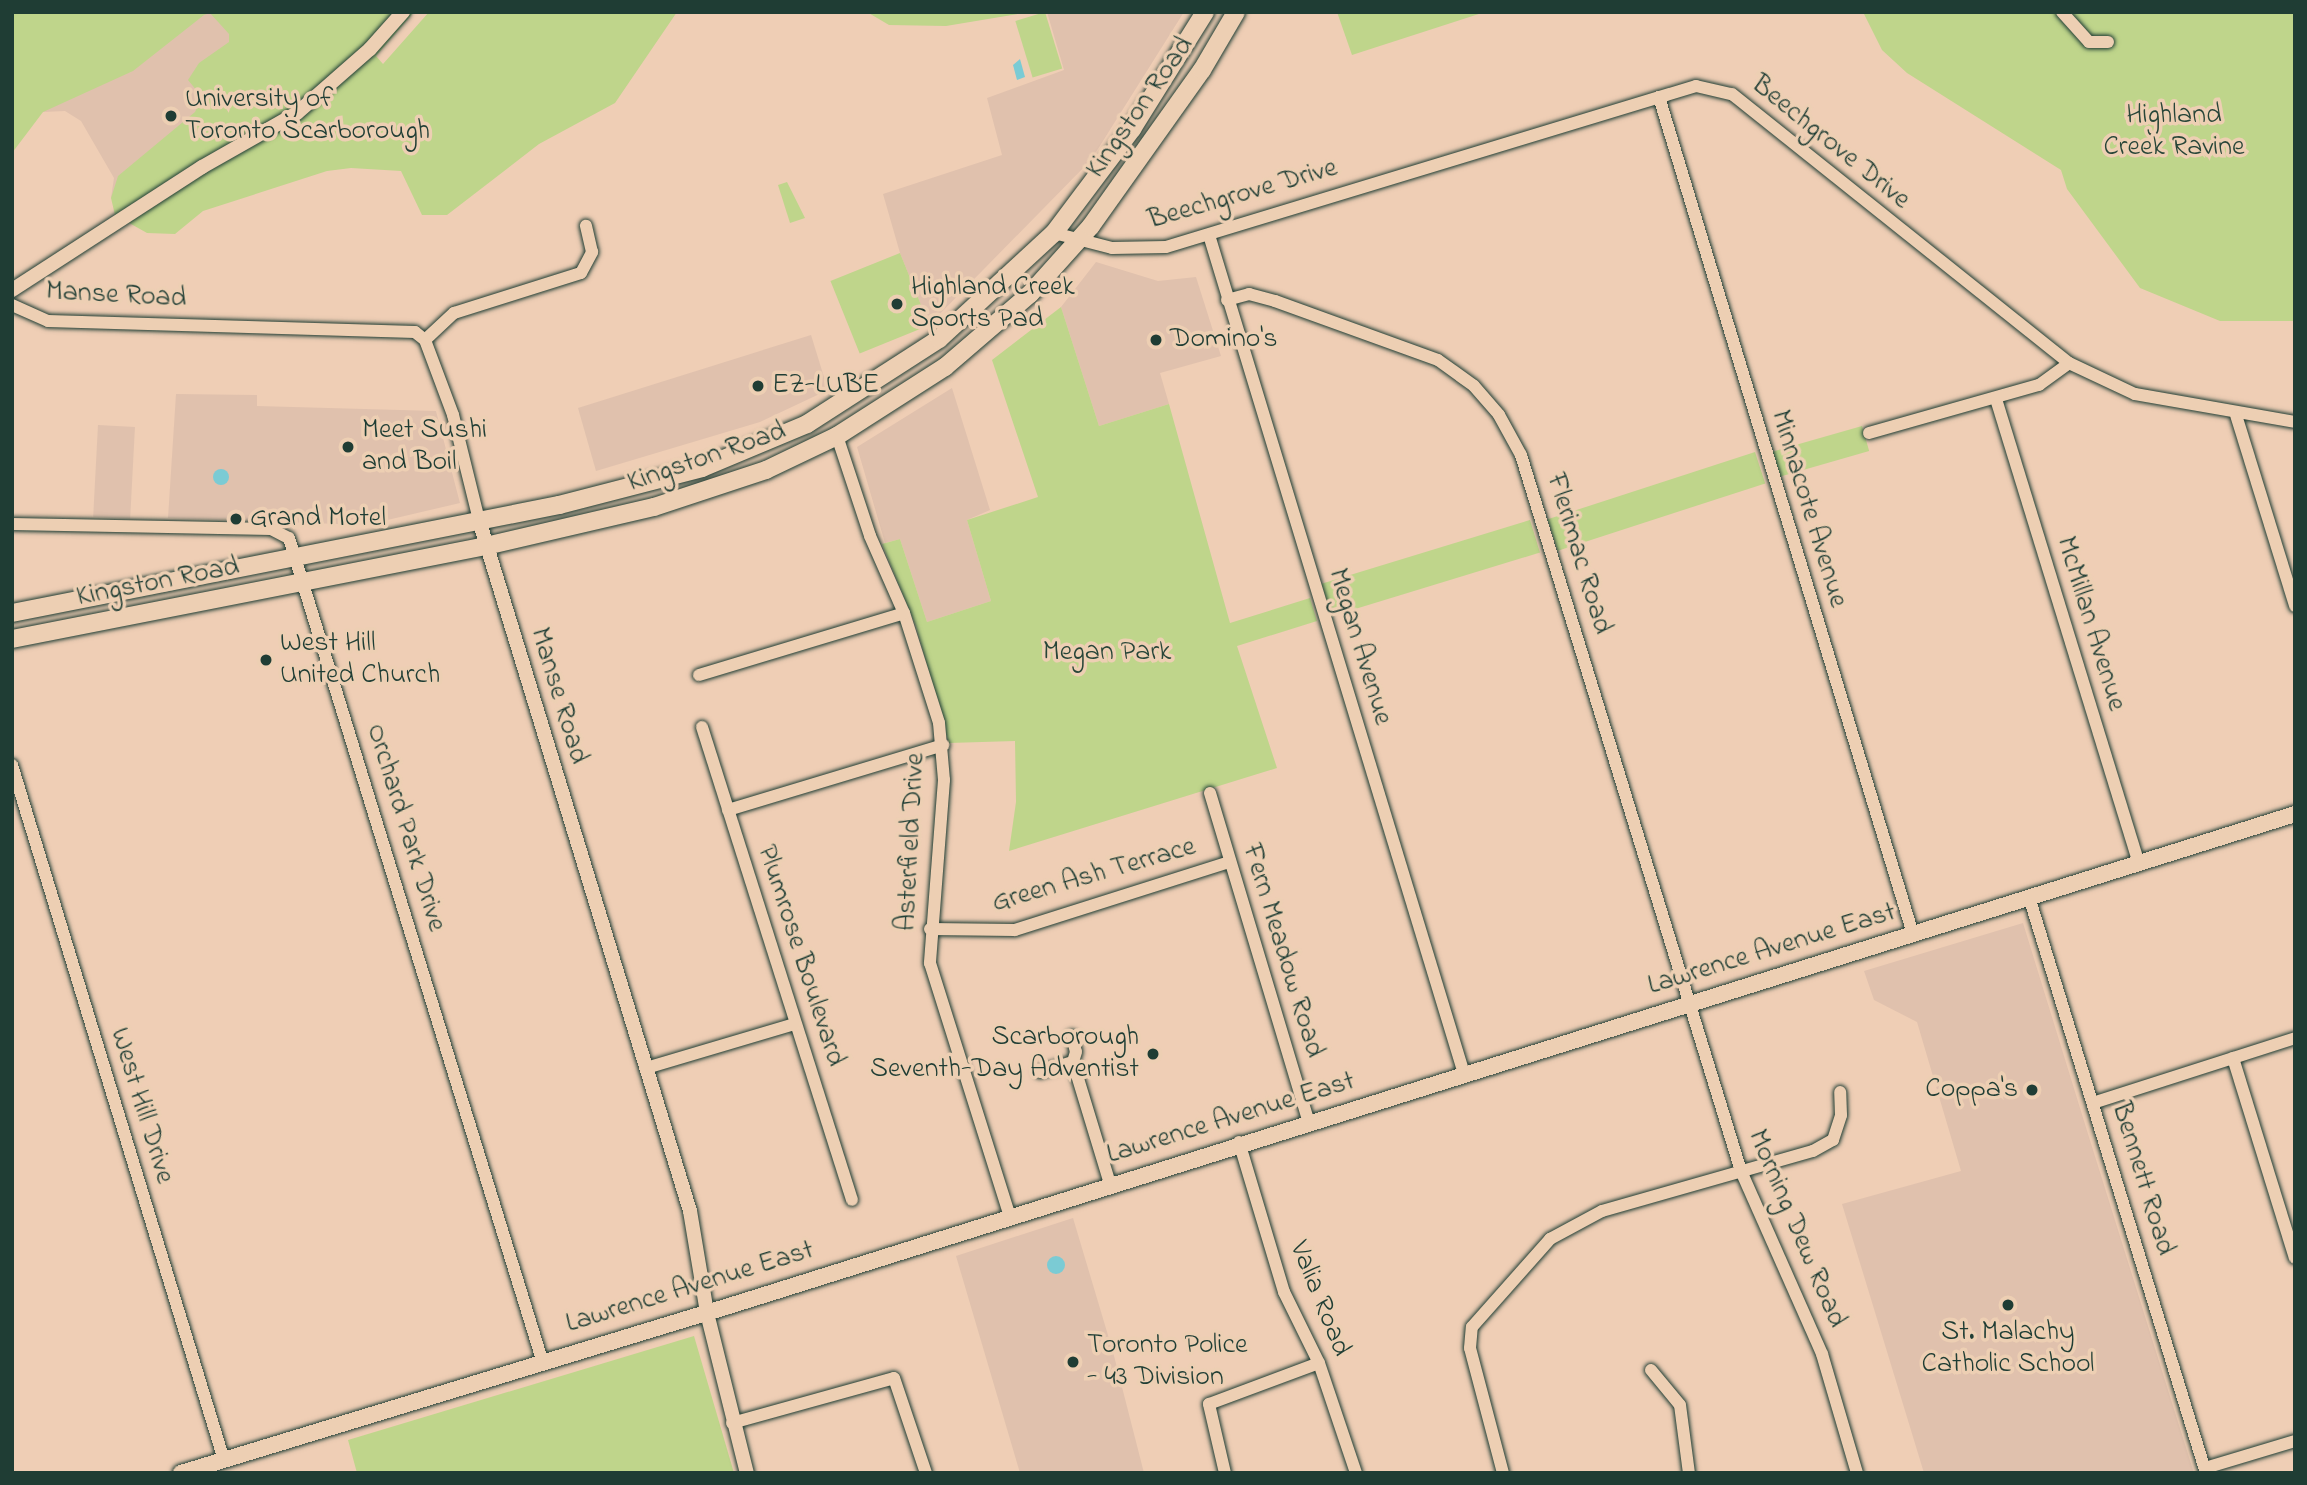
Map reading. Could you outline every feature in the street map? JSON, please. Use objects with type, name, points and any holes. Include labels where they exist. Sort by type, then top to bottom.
[{"type":"main road","name":"Kingston Road","points":[[12,613],[480,520],[667,478],[798,428],[939,339],[1054,233],[1132,129],[1205,12]]},
{"type":"main road","name":"Kingston Road","points":[[12,639],[486,546],[712,490],[837,436],[945,367],[1030,294],[1079,239],[1202,70],[1236,12]]},
{"type":"main road","name":"Lawrence Avenue East","points":[[183,1473],[542,1360],[707,1313],[1240,1142],[2030,900],[2295,814]]},
{"type":"street","points":[[12,290],[202,167],[297,113],[370,49],[403,12]]},
{"type":"street","points":[[2062,12],[2089,42],[2108,42]]},
{"type":"street","name":"Beechgrove Drive","points":[[1054,233],[1112,248],[1147,249],[1209,235],[1696,86],[1732,94],[2069,363],[2135,394],[2236,415],[2295,422]]},
{"type":"street","name":"Minnacote Avenue","points":[[1659,97],[1913,934]]},
{"type":"street","points":[[425,340],[454,313],[581,273],[592,252],[586,226]]},
{"type":"street","name":"Megan Avenue","points":[[1209,235],[1464,1074]]},
{"type":"street","name":"Flerimac Road","points":[[1227,300],[1250,295],[1275,301],[1438,360],[1474,386],[1499,415],[1521,455],[1534,494],[1689,1004]]},
{"type":"street","name":"Manse Road","points":[[12,304],[48,321],[415,332],[425,340],[453,415],[486,546],[690,1211],[707,1313],[732,1423],[747,1473]]},
{"type":"street","points":[[1869,433],[2039,385],[2069,363]]},
{"type":"street","name":"McMillan Avenue","points":[[1996,399],[2139,863]]},
{"type":"street","points":[[2236,415],[2295,606]]},
{"type":"street","name":"Asterfield Drive","points":[[837,436],[870,536],[904,613],[943,745],[930,963],[1010,1216]]},
{"type":"street","name":"Orchard Park Drive","points":[[12,524],[271,529],[289,538],[542,1360]]},
{"type":"street","points":[[699,675],[904,613]]},
{"type":"street","name":"Plumrose Boulevard","points":[[702,727],[852,1200]]},
{"type":"street","points":[[728,810],[943,745]]},
{"type":"street","name":"West Hill Drive","points":[[12,765],[224,1460]]},
{"type":"street","name":"Fern Meadow Road","points":[[1210,793],[1309,1123]]},
{"type":"street","name":"Green Ash Terrace","points":[[930,929],[1015,930],[1230,862]]},
{"type":"street","name":"Bennett Road","points":[[2030,900],[2206,1470]]},
{"type":"street","name":"Morning Dew Road","points":[[1689,1004],[1741,1171],[1822,1354],[1857,1473]]},
{"type":"street","points":[[646,1068],[796,1024]]},
{"type":"street","points":[[1072,1037],[1076,1052],[1073,1062],[1110,1184]]},
{"type":"street","points":[[2093,1103],[2295,1038]]},
{"type":"street","points":[[2233,1058],[2295,1258]]},
{"type":"street","points":[[1040,1072],[1073,1062]]},
{"type":"street","points":[[1503,1473],[1469,1348],[1472,1327],[1550,1239],[1602,1212],[1813,1151],[1833,1140],[1841,1115],[1840,1092]]},
{"type":"street","name":"Valia Road","points":[[1240,1142],[1284,1292],[1319,1363],[1356,1473]]},
{"type":"street","points":[[1226,1473],[1209,1404],[1319,1363]]},
{"type":"street","points":[[1651,1370],[1680,1405],[1689,1473]]},
{"type":"street","points":[[732,1423],[894,1378],[926,1473]]},
{"type":"street","points":[[2206,1470],[2295,1441]]},
{"type":"shaded area","name":"University of Toronto Scarborough","points":[[12,12],[393,12],[111,198],[114,178],[81,121],[65,111],[43,112],[12,125]]},
{"type":"shaded area","points":[[1047,12],[1184,12],[1091,160],[929,325],[900,253],[883,194],[1002,155],[987,98],[1064,70]]},
{"type":"shaded area","points":[[1096,262],[1158,281],[1196,277],[1221,356],[1160,373],[1169,404],[1099,426],[1061,307]]},
{"type":"shaded area","points":[[811,335],[828,390],[760,422],[596,471],[578,408]]},
{"type":"shaded area","points":[[952,388],[990,510],[967,520],[991,601],[927,622],[900,539],[885,543],[857,447]]},
{"type":"shaded area","points":[[176,394],[257,395],[257,406],[436,411],[460,503],[366,525],[168,518]]},
{"type":"shaded area","points":[[98,425],[135,427],[130,519],[93,517]]},
{"type":"shaded area","name":"St. Malachy Catholic School","points":[[2023,923],[2194,1473],[1924,1473],[1842,1204],[1961,1171],[1917,1022],[1874,1000],[1864,971]]},
{"type":"shaded area","points":[[1073,1218],[1113,1352],[1144,1473],[1020,1473],[956,1256]]},
{"type":"green space","points":[[12,12],[414,12],[376,56],[383,64],[429,12],[677,12],[615,103],[539,144],[447,215],[422,215],[401,171],[351,168],[327,171],[203,211],[175,234],[147,233],[115,215],[111,198],[118,176],[195,112],[202,97],[188,80],[199,63],[229,42],[229,34],[210,13],[204,15],[133,71],[43,112],[12,153]]},
{"type":"green space","points":[[867,12],[1030,12],[946,26],[889,25]]},
{"type":"green space","points":[[1045,12],[1062,68],[1033,77],[1015,21]]},
{"type":"green space","points":[[1337,12],[1485,12],[1352,55]]},
{"type":"green space","name":"Highland Creek Ravine","points":[[1863,12],[2295,12],[2295,321],[2220,321],[2140,288],[2067,189],[2061,170],[1907,73],[1882,50]]},
{"type":"green space","points":[[787,182],[805,218],[790,223],[778,185]]},
{"type":"green space","points":[[900,253],[929,325],[860,353],[830,281]]},
{"type":"green space","name":"Megan Park","points":[[1061,307],[1099,426],[1169,404],[1230,623],[1310,598],[1317,621],[1237,646],[1277,768],[1009,851],[1016,802],[1015,741],[949,743],[916,626],[882,544],[900,539],[927,622],[991,601],[967,520],[1038,497],[992,360]]},
{"type":"green space","points":[[1862,426],[1869,451],[1779,477],[1772,452]]},
{"type":"green space","points":[[1755,452],[1765,483],[1558,551],[1548,519]]},
{"type":"green space","points":[[1530,520],[1540,553],[1331,616],[1322,584]]},
{"type":"green space","points":[[694,1336],[734,1473],[357,1473],[348,1440]]},
{"type":"water","points":[[1020,59],[1025,77],[1017,80],[1013,65]]},
{"type":"water","points":[[218,469],[224,469],[229,477],[227,483],[218,485],[213,480],[213,474]]},
{"type":"water","points":[[1056,1256],[1062,1259],[1065,1265],[1062,1271],[1056,1274],[1050,1271],[1047,1265],[1050,1259]]},
{"type":"place","name":"University of Toronto Scarborough","points":[[171,116]]},
{"type":"place","name":"Highland Creek Sports Pad","points":[[897,304]]},
{"type":"place","name":"Domino's","points":[[1156,340]]},
{"type":"place","name":"EZ-LUBE","points":[[758,386]]},
{"type":"place","name":"Meet Sushi and Boil","points":[[348,447]]},
{"type":"place","name":"Grand Motel","points":[[236,519]]},
{"type":"place","name":"West Hill United Church","points":[[266,660]]},
{"type":"place","name":"Scarborough Seventh-Day Adventist","points":[[1153,1054]]},
{"type":"place","name":"Coppa's","points":[[2032,1090]]},
{"type":"place","name":"St. Malachy Catholic School","points":[[2008,1305]]},
{"type":"place","name":"Toronto Police - 43 Division","points":[[1073,1362]]}]
